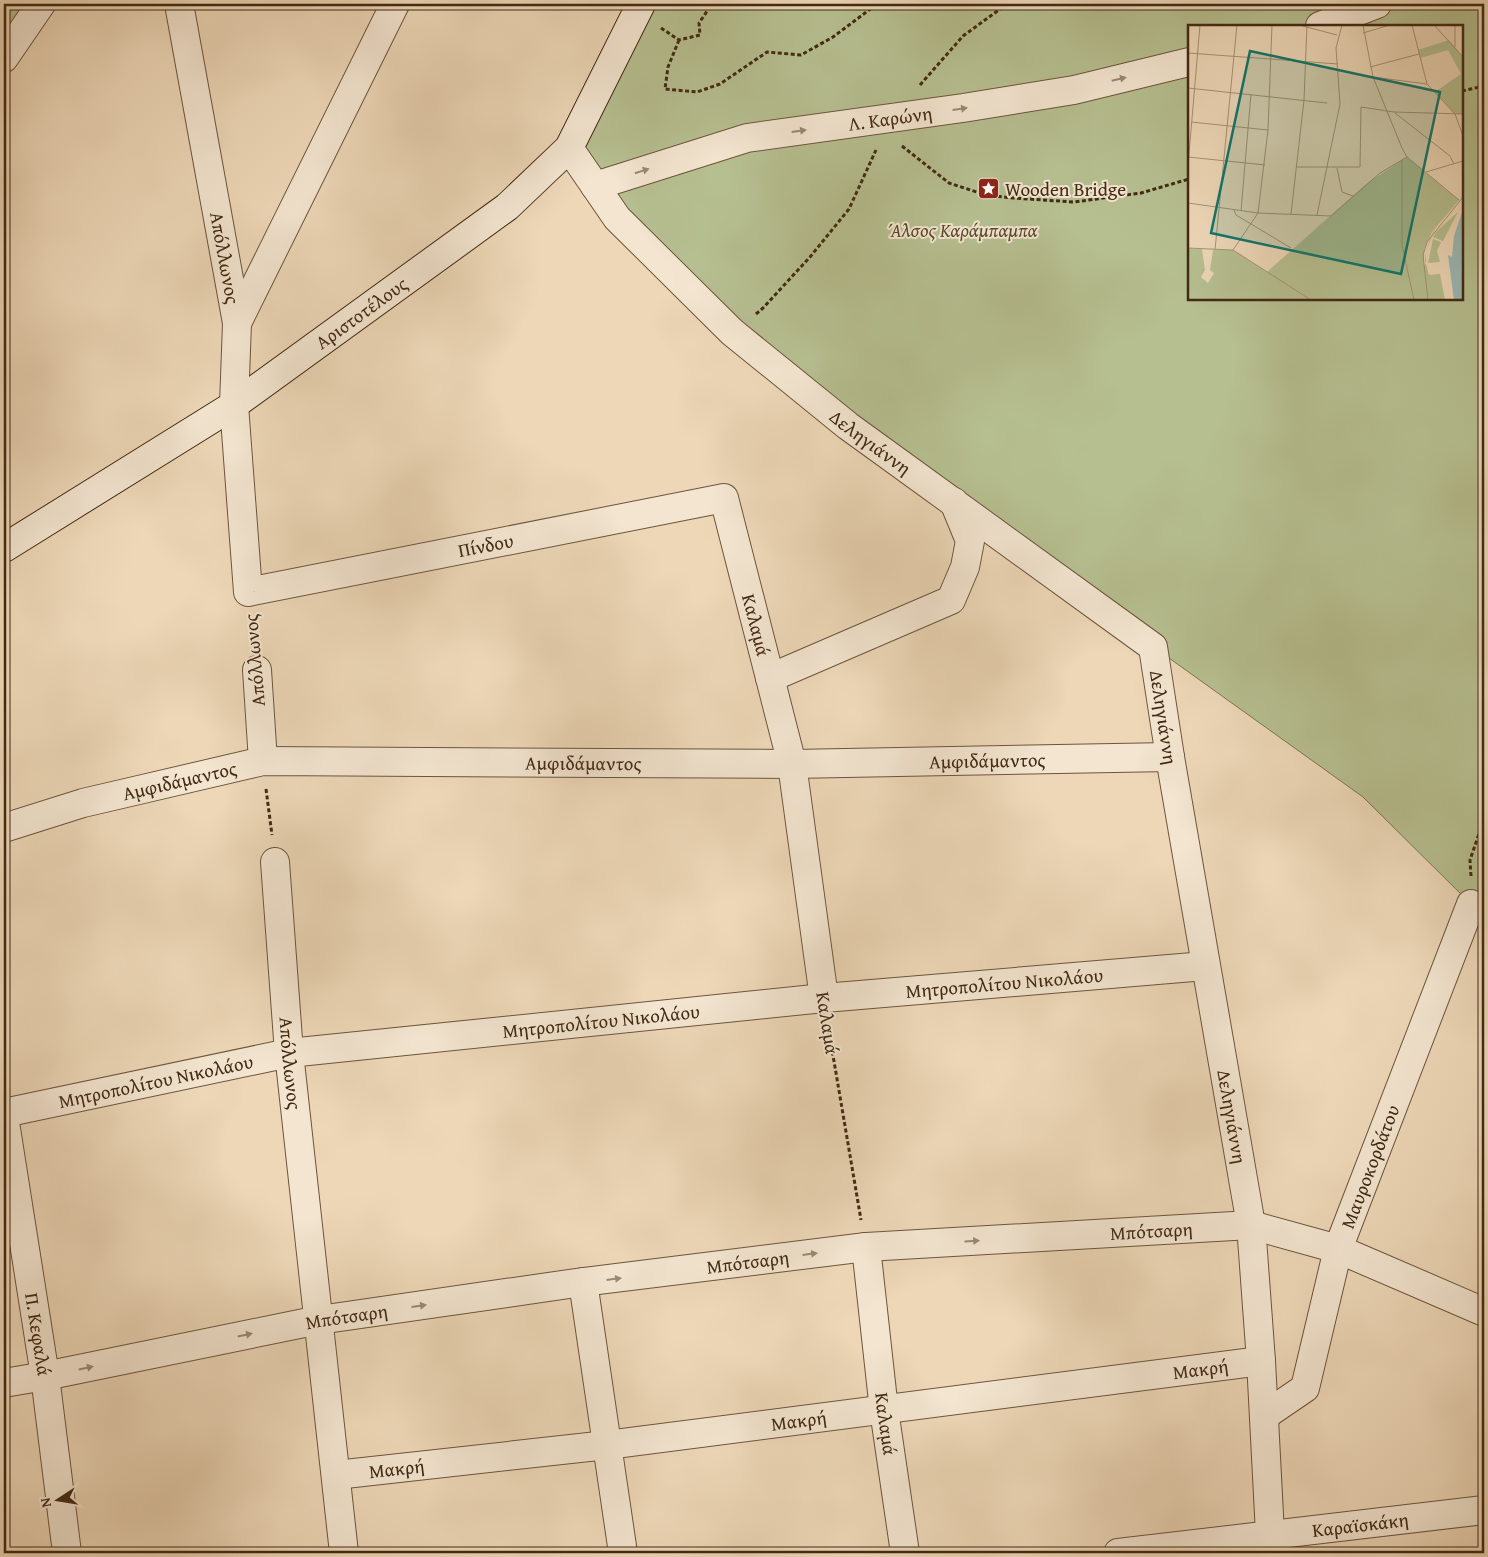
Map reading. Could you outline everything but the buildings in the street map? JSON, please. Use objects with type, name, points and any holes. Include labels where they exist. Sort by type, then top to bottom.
[{"type":"street","points":[[4,58],[40,4]]},
{"type":"street","name":"Απόλλωνος","points":[[179,4],[237,323],[234,405],[248,592]]},
{"type":"street","points":[[237,323],[395,4]]},
{"type":"street","name":"Αριστοτέλους","points":[[4,548],[234,405],[507,207],[569,148],[641,4]]},
{"type":"street","points":[[1323,25],[1377,4]]},
{"type":"street","name":"Λ. Καρώνη","points":[[595,186],[747,138],[890,125],[963,108],[1074,90],[1188,62]]},
{"type":"street","name":"Δεληγιάννη","points":[[569,148],[617,218],[732,332],[848,426],[1153,647],[1205,966],[1251,1225],[1262,1361],[1271,1544]]},
{"type":"street","name":"Πίνδου","points":[[248,592],[724,498]]},
{"type":"street","name":"Καλαμά","points":[[724,498],[792,764],[824,998]]},
{"type":"street","points":[[770,678],[950,600],[966,567],[970,541],[954,501]]},
{"type":"street","name":"Απόλλωνος","points":[[257,670],[262,761]]},
{"type":"street","name":"Αμφιδάμαντος","points":[[4,828],[83,803],[262,761],[792,764],[1170,757]]},
{"type":"street","name":"Απόλλωνος","points":[[275,862],[289,1053],[344,1553]]},
{"type":"street","name":"Μαυροκορδάτου","points":[[1264,1416],[1305,1388],[1338,1250],[1471,904]]},
{"type":"street","name":"Μητροπολίτου Νικολάου","points":[[4,1115],[289,1053],[824,998],[1205,966]]},
{"type":"street","name":"Π. Κεφαλά","points":[[4,1115],[45,1376],[68,1553]]},
{"type":"street","name":"Μπότσαρη","points":[[4,1383],[318,1320],[583,1282],[866,1247],[1251,1225],[1338,1250],[1484,1312]]},
{"type":"street","name":"Καλαμά","points":[[866,1247],[884,1410],[905,1553]]},
{"type":"street","points":[[583,1282],[623,1553]]},
{"type":"street","name":"Μακρή","points":[[336,1475],[608,1445],[1262,1361]]},
{"type":"street","name":"Καραϊσκάκη","points":[[1118,1553],[1271,1544],[1484,1510]]},
{"type":"path","points":[[641,4],[664,31],[679,40],[700,36],[699,23],[712,4]]},
{"type":"path","points":[[679,40],[668,67],[666,89],[697,92],[720,84],[767,52],[801,55],[834,37],[877,4]]},
{"type":"path","points":[[732,332],[763,308],[810,257],[849,209],[872,157],[890,125],[963,36],[1007,4]]},
{"type":"path","points":[[1463,91],[1484,86]]},
{"type":"path","points":[[890,125],[949,184],[986,195],[1074,202],[1140,193],[1188,179]]},
{"type":"path","name":"Απόλλωνος","points":[[248,592],[257,670]]},
{"type":"path","points":[[262,761],[275,862]]},
{"type":"path","points":[[1471,904],[1470,860],[1484,819]]},
{"type":"path","name":"Καλαμά","points":[[824,998],[866,1247]]},
{"type":"green space","points":[[4,4],[41,4],[15,41],[4,31]]},
{"type":"green space","name":"Άλσος Καράμπαμπα","points":[[640,4],[1484,4],[1484,913],[1471,904],[1363,797],[1028,557],[733,332],[569,148]]},
{"type":"place","name":"Wooden Bridge","points":[[989,189]]}]
